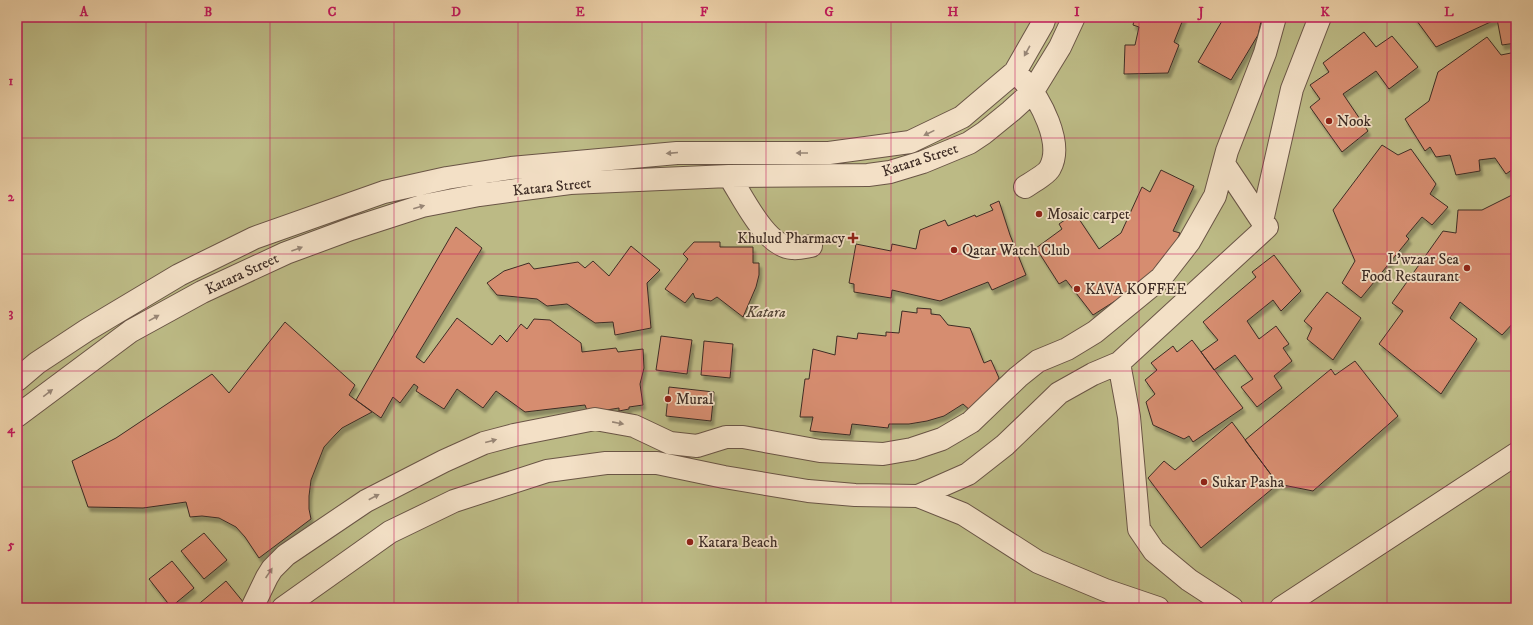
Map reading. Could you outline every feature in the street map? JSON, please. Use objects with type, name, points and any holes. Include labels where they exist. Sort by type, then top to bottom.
[{"type":"street","name":"Katara Street","points":[[17,380],[37,363],[87,330],[179,275],[254,238],[384,192],[447,178],[511,168],[678,153],[829,153],[910,142],[962,117],[1015,72],[1045,17]]},
{"type":"street","name":"Katara Street","points":[[17,416],[131,331],[202,292],[286,253],[351,229],[422,206],[479,195],[570,183],[729,176],[851,176],[890,172],[923,162],[969,143],[1012,111],[1033,91],[1060,47],[1074,17]]},
{"type":"street","points":[[252,608],[266,576],[286,554],[366,501],[444,460],[484,443],[514,435],[595,419],[634,426],[670,444],[697,446],[726,437],[743,437],[820,451],[883,454],[912,449],[942,439],[971,422],[1018,377],[1038,361],[1067,349],[1095,332],[1161,278],[1189,242],[1215,196],[1227,151],[1265,53],[1275,17]]},
{"type":"street","points":[[1262,221],[1292,88],[1320,17]]},
{"type":"street","points":[[1015,72],[1033,91],[1047,117],[1052,138],[1054,157],[1050,169],[1025,187]]},
{"type":"street","points":[[918,496],[968,474],[1005,445],[1059,393],[1093,374],[1119,363],[1267,227],[1224,164]]},
{"type":"street","points":[[729,176],[765,232],[778,244],[792,248],[811,246]]},
{"type":"street","points":[[1119,363],[1129,417],[1139,529],[1154,551],[1189,580],[1232,608]]},
{"type":"street","points":[[1281,608],[1516,454]]},
{"type":"street","points":[[283,608],[390,532],[454,501],[547,471],[606,463],[657,462],[724,477],[808,490],[855,495],[918,496],[963,514],[1038,562],[1105,590],[1158,608]]},
{"type":"green space","name":"Katara","points":[[17,17],[1516,17],[1516,608],[17,608]]},
{"type":"building","points":[[1135,17],[1184,17],[1174,42],[1179,45],[1168,73],[1124,74],[1125,45],[1135,45],[1139,27],[1133,25]]},
{"type":"building","points":[[1222,17],[1262,17],[1258,35],[1231,80],[1198,62],[1222,21]]},
{"type":"building","points":[[1414,17],[1516,17],[1516,43],[1502,45],[1497,19],[1436,47]]},
{"type":"building","points":[[1364,32],[1376,47],[1392,36],[1418,67],[1389,89],[1376,71],[1343,94],[1368,131],[1342,152],[1310,107],[1320,99],[1310,85],[1329,72],[1323,63]]},
{"type":"building","points":[[1487,37],[1501,55],[1516,52],[1516,167],[1506,174],[1495,158],[1479,160],[1480,171],[1456,175],[1450,155],[1436,157],[1430,147],[1425,151],[1405,119],[1429,101],[1438,72]]},
{"type":"building","points":[[1382,145],[1398,155],[1411,149],[1436,184],[1430,194],[1448,207],[1432,225],[1422,217],[1406,236],[1409,239],[1361,298],[1342,283],[1355,261],[1333,210]]},
{"type":"building","points":[[1161,170],[1194,186],[1173,231],[1180,233],[1166,266],[1159,262],[1151,274],[1133,286],[1134,289],[1093,315],[1066,280],[1059,284],[1036,248],[1062,229],[1059,224],[1075,213],[1099,249],[1121,233],[1142,187],[1150,192]]},
{"type":"building","name":"L'wzaar Sea Food Restaurant","points":[[1516,193],[1516,320],[1502,335],[1460,302],[1450,318],[1477,339],[1441,394],[1379,344],[1403,311],[1392,303],[1443,231],[1456,233],[1458,210],[1482,210]]},
{"type":"building","name":"Qatar Watch Club","points":[[999,201],[1010,235],[1026,275],[992,290],[988,282],[940,301],[892,290],[891,298],[854,292],[854,284],[849,283],[856,244],[891,251],[892,244],[916,249],[920,230],[945,220],[948,226],[975,215],[976,217],[993,210],[990,205]]},
{"type":"building","points":[[456,227],[482,248],[416,357],[424,363],[457,318],[492,345],[500,335],[507,342],[521,324],[527,329],[534,319],[550,320],[581,343],[582,352],[616,348],[618,352],[643,349],[644,368],[640,384],[643,405],[629,407],[629,409],[619,411],[619,408],[588,413],[585,405],[525,412],[496,391],[483,408],[457,389],[444,409],[416,391],[418,387],[414,384],[400,403],[393,397],[381,418],[356,400]]},
{"type":"building","points":[[694,242],[720,242],[720,247],[753,247],[753,263],[759,263],[759,275],[756,287],[743,317],[717,297],[711,301],[695,298],[693,293],[685,303],[665,289],[688,259],[683,254]]},
{"type":"building","points":[[631,246],[660,270],[647,283],[651,328],[615,335],[613,322],[595,323],[567,304],[547,306],[537,299],[497,295],[487,283],[504,271],[529,263],[534,269],[578,262],[585,268],[593,261],[609,276]]},
{"type":"building","points":[[1274,255],[1301,291],[1281,311],[1273,300],[1247,321],[1259,339],[1276,326],[1289,344],[1283,348],[1292,361],[1274,376],[1282,388],[1257,407],[1241,387],[1253,379],[1235,355],[1214,370],[1201,352],[1218,340],[1203,322],[1256,277],[1252,272]]},
{"type":"building","points":[[1327,292],[1361,318],[1333,360],[1307,339],[1312,328],[1304,321]]},
{"type":"building","points":[[917,308],[931,309],[931,314],[940,315],[948,325],[970,328],[984,363],[991,360],[999,378],[987,396],[971,411],[963,404],[944,416],[927,421],[909,424],[889,424],[888,428],[852,424],[850,435],[810,431],[813,417],[800,417],[805,379],[809,379],[813,349],[835,355],[837,336],[857,339],[858,333],[886,336],[886,332],[899,333],[902,311],[917,313]]},
{"type":"building","points":[[285,322],[355,385],[349,395],[372,412],[342,428],[324,447],[311,480],[309,509],[311,519],[259,558],[245,537],[236,527],[219,518],[202,516],[190,517],[186,502],[143,508],[88,507],[72,461],[116,438],[212,374],[229,393]]},
{"type":"building","points":[[661,336],[692,340],[687,374],[656,370]]},
{"type":"building","points":[[1192,340],[1243,408],[1193,442],[1189,436],[1184,439],[1153,425],[1146,402],[1155,394],[1145,380],[1157,370],[1151,363],[1173,346],[1177,352]]},
{"type":"building","points":[[704,341],[733,344],[730,378],[701,375]]},
{"type":"building","points":[[1355,361],[1398,416],[1313,491],[1278,484],[1245,440],[1331,369],[1335,375]]},
{"type":"building","points":[[669,387],[714,392],[711,421],[666,416]]},
{"type":"building","points":[[1232,422],[1278,484],[1201,548],[1148,478],[1164,461],[1175,470]]},
{"type":"building","points":[[204,533],[227,560],[204,579],[181,551]]},
{"type":"building","points":[[172,561],[194,588],[171,607],[149,579]]},
{"type":"building","points":[[226,581],[244,603],[237,608],[194,608]]},
{"type":"place","name":"Nook","points":[[1329,121]]},
{"type":"place","name":"Mosaic carpet","points":[[1039,214]]},
{"type":"place","name":"Khulud Pharmacy","points":[[853,238]]},
{"type":"place","name":"Qatar Watch Club","points":[[954,250]]},
{"type":"place","name":"L'wzaar Sea Food Restaurant","points":[[1467,268]]},
{"type":"place","name":"KAVA KOFFEE","points":[[1077,289]]},
{"type":"place","name":"Mural","points":[[668,399]]},
{"type":"place","name":"Sukar Pasha","points":[[1204,482]]},
{"type":"place","name":"Katara Beach","points":[[690,542]]}]
